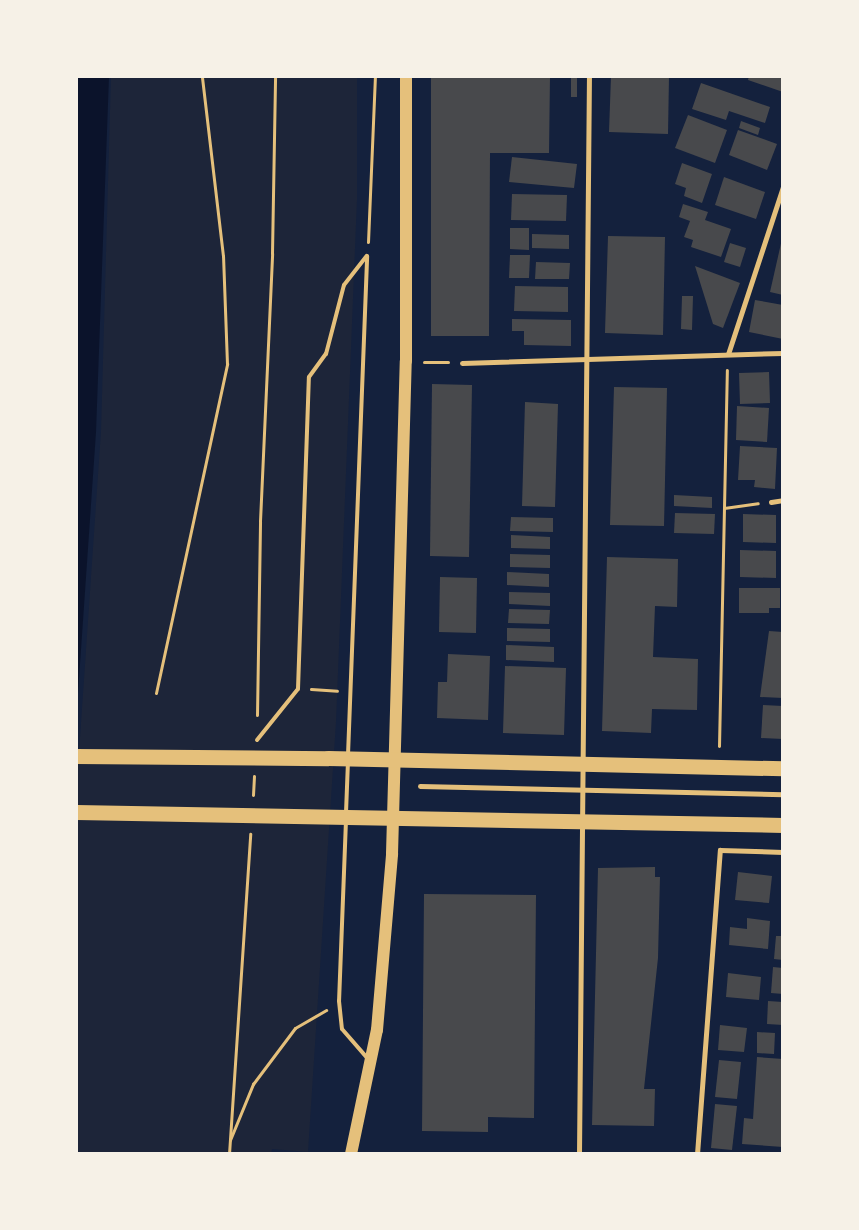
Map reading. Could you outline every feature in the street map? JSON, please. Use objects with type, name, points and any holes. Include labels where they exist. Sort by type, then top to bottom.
[{"type":"highway","points":[[76,756],[338,758],[783,768]]},
{"type":"highway","points":[[76,812],[783,825]]},
{"type":"main road","points":[[351,1154],[370,1061],[382,988],[392,854],[406,361],[406,76]]},
{"type":"street","points":[[579,1154],[585,360],[590,76]]},
{"type":"street","points":[[728,354],[783,187]]},
{"type":"street","points":[[462,363],[783,353]]},
{"type":"street","points":[[771,502],[783,500]]},
{"type":"street","points":[[420,786],[783,794]]},
{"type":"street","points":[[696,1154],[720,850],[783,852]]},
{"type":"lane","points":[[257,740],[298,689],[309,377],[326,354],[344,285],[367,256]]},
{"type":"lane","points":[[367,256],[339,1001],[342,1029],[370,1061]]},
{"type":"path","points":[[156,693],[227,364],[223,256],[202,76]]},
{"type":"path","points":[[253,800],[257,740],[275,76]]},
{"type":"path","points":[[367,256],[375,76]]},
{"type":"path","points":[[718,754],[728,354]]},
{"type":"path","points":[[406,361],[462,363]]},
{"type":"path","points":[[724,508],[771,502]]},
{"type":"path","points":[[298,689],[350,692]]},
{"type":"path","points":[[229,1154],[251,830]]},
{"type":"path","points":[[229,1143],[253,1084],[295,1028],[339,1001]]},
{"type":"shaded area","points":[[76,76],[109,76],[96,432],[76,722]]},
{"type":"shaded area","points":[[111,76],[357,76],[357,199],[336,722],[308,1152],[272,1149],[271,1154],[76,1154],[76,796],[101,431]]},
{"type":"building","points":[[431,76],[550,77],[549,153],[490,153],[489,336],[431,336]]},
{"type":"building","points":[[571,76],[577,76],[577,97],[571,97]]},
{"type":"building","points":[[611,76],[669,76],[668,134],[609,132]]},
{"type":"building","points":[[749,76],[783,76],[783,92],[748,80]]},
{"type":"building","points":[[701,83],[770,107],[765,123],[729,111],[726,120],[692,109]]},
{"type":"building","points":[[688,115],[727,130],[715,163],[675,148]]},
{"type":"building","points":[[741,121],[760,128],[758,135],[739,128]]},
{"type":"building","points":[[738,130],[777,144],[767,170],[729,155]]},
{"type":"building","points":[[512,157],[577,164],[574,188],[509,182]]},
{"type":"building","points":[[682,163],[712,174],[702,203],[684,196],[686,188],[675,184]]},
{"type":"building","points":[[724,177],[765,192],[756,219],[715,205]]},
{"type":"building","points":[[512,194],[567,195],[566,221],[511,220]]},
{"type":"building","points":[[683,204],[708,212],[705,220],[731,229],[721,257],[691,247],[693,240],[684,237],[690,221],[679,217]]},
{"type":"building","points":[[510,228],[529,228],[529,250],[510,249]]},
{"type":"building","points":[[532,234],[569,235],[569,249],[532,248]]},
{"type":"building","points":[[608,236],[665,237],[663,335],[605,333]]},
{"type":"building","points":[[783,239],[783,295],[770,292]]},
{"type":"building","points":[[730,243],[746,248],[740,267],[724,262]]},
{"type":"building","points":[[510,255],[530,255],[529,278],[509,278]]},
{"type":"building","points":[[536,262],[570,263],[569,279],[535,279]]},
{"type":"building","points":[[695,266],[740,283],[723,328],[713,324]]},
{"type":"building","points":[[515,286],[568,287],[568,312],[514,311]]},
{"type":"building","points":[[682,296],[693,296],[692,330],[681,329]]},
{"type":"building","points":[[755,300],[783,305],[783,339],[749,332]]},
{"type":"building","points":[[512,319],[571,320],[571,346],[524,345],[524,331],[512,331]]},
{"type":"building","points":[[769,372],[770,403],[740,404],[739,373]]},
{"type":"building","points":[[432,384],[472,385],[469,557],[430,556]]},
{"type":"building","points":[[614,387],[667,388],[664,526],[610,525]]},
{"type":"building","points":[[525,402],[558,404],[555,507],[522,506]]},
{"type":"building","points":[[737,406],[769,408],[767,442],[736,440]]},
{"type":"building","points":[[740,446],[777,448],[775,489],[754,487],[755,480],[738,480]]},
{"type":"building","points":[[674,495],[712,497],[712,508],[674,506]]},
{"type":"building","points":[[675,513],[715,514],[714,534],[674,533]]},
{"type":"building","points":[[743,514],[776,515],[776,543],[743,542]]},
{"type":"building","points":[[511,517],[553,518],[553,532],[510,531]]},
{"type":"building","points":[[511,535],[550,537],[550,549],[511,548]]},
{"type":"building","points":[[740,550],[776,551],[776,578],[740,577]]},
{"type":"building","points":[[510,554],[550,555],[550,568],[510,567]]},
{"type":"building","points":[[607,557],[678,559],[677,607],[655,606],[653,657],[698,659],[697,710],[652,709],[651,733],[602,731]]},
{"type":"building","points":[[507,572],[549,574],[549,587],[507,585]]},
{"type":"building","points":[[440,577],[477,578],[476,633],[439,632]]},
{"type":"building","points":[[739,588],[780,588],[780,608],[769,608],[769,613],[739,613]]},
{"type":"building","points":[[509,592],[550,593],[550,606],[509,604]]},
{"type":"building","points":[[509,609],[550,610],[549,624],[508,623]]},
{"type":"building","points":[[507,628],[550,629],[550,642],[507,641]]},
{"type":"building","points":[[769,631],[783,632],[783,698],[760,697]]},
{"type":"building","points":[[506,645],[554,647],[554,662],[506,660]]},
{"type":"building","points":[[448,654],[490,656],[488,720],[437,718],[438,682],[447,682]]},
{"type":"building","points":[[505,666],[566,668],[564,735],[503,733]]},
{"type":"building","points":[[763,705],[783,706],[783,739],[761,738]]},
{"type":"building","points":[[655,867],[655,877],[660,877],[658,958],[644,1089],[655,1089],[654,1126],[592,1125],[598,868]]},
{"type":"building","points":[[738,872],[772,876],[769,903],[735,900]]},
{"type":"building","points":[[424,894],[536,895],[534,1118],[488,1117],[488,1132],[422,1131]]},
{"type":"building","points":[[747,918],[770,921],[768,949],[729,945],[730,927],[747,929]]},
{"type":"building","points":[[776,936],[783,936],[783,960],[774,959]]},
{"type":"building","points":[[773,967],[783,968],[783,994],[771,993]]},
{"type":"building","points":[[728,973],[761,977],[759,1000],[726,997]]},
{"type":"building","points":[[768,1001],[783,1002],[783,1025],[767,1024]]},
{"type":"building","points":[[720,1025],[747,1028],[744,1052],[718,1050]]},
{"type":"building","points":[[757,1032],[775,1033],[774,1054],[757,1053]]},
{"type":"building","points":[[757,1057],[783,1059],[783,1147],[742,1144],[744,1118],[753,1119]]},
{"type":"building","points":[[719,1060],[741,1062],[737,1099],[715,1097]]},
{"type":"building","points":[[715,1104],[737,1106],[732,1150],[711,1148]]}]
